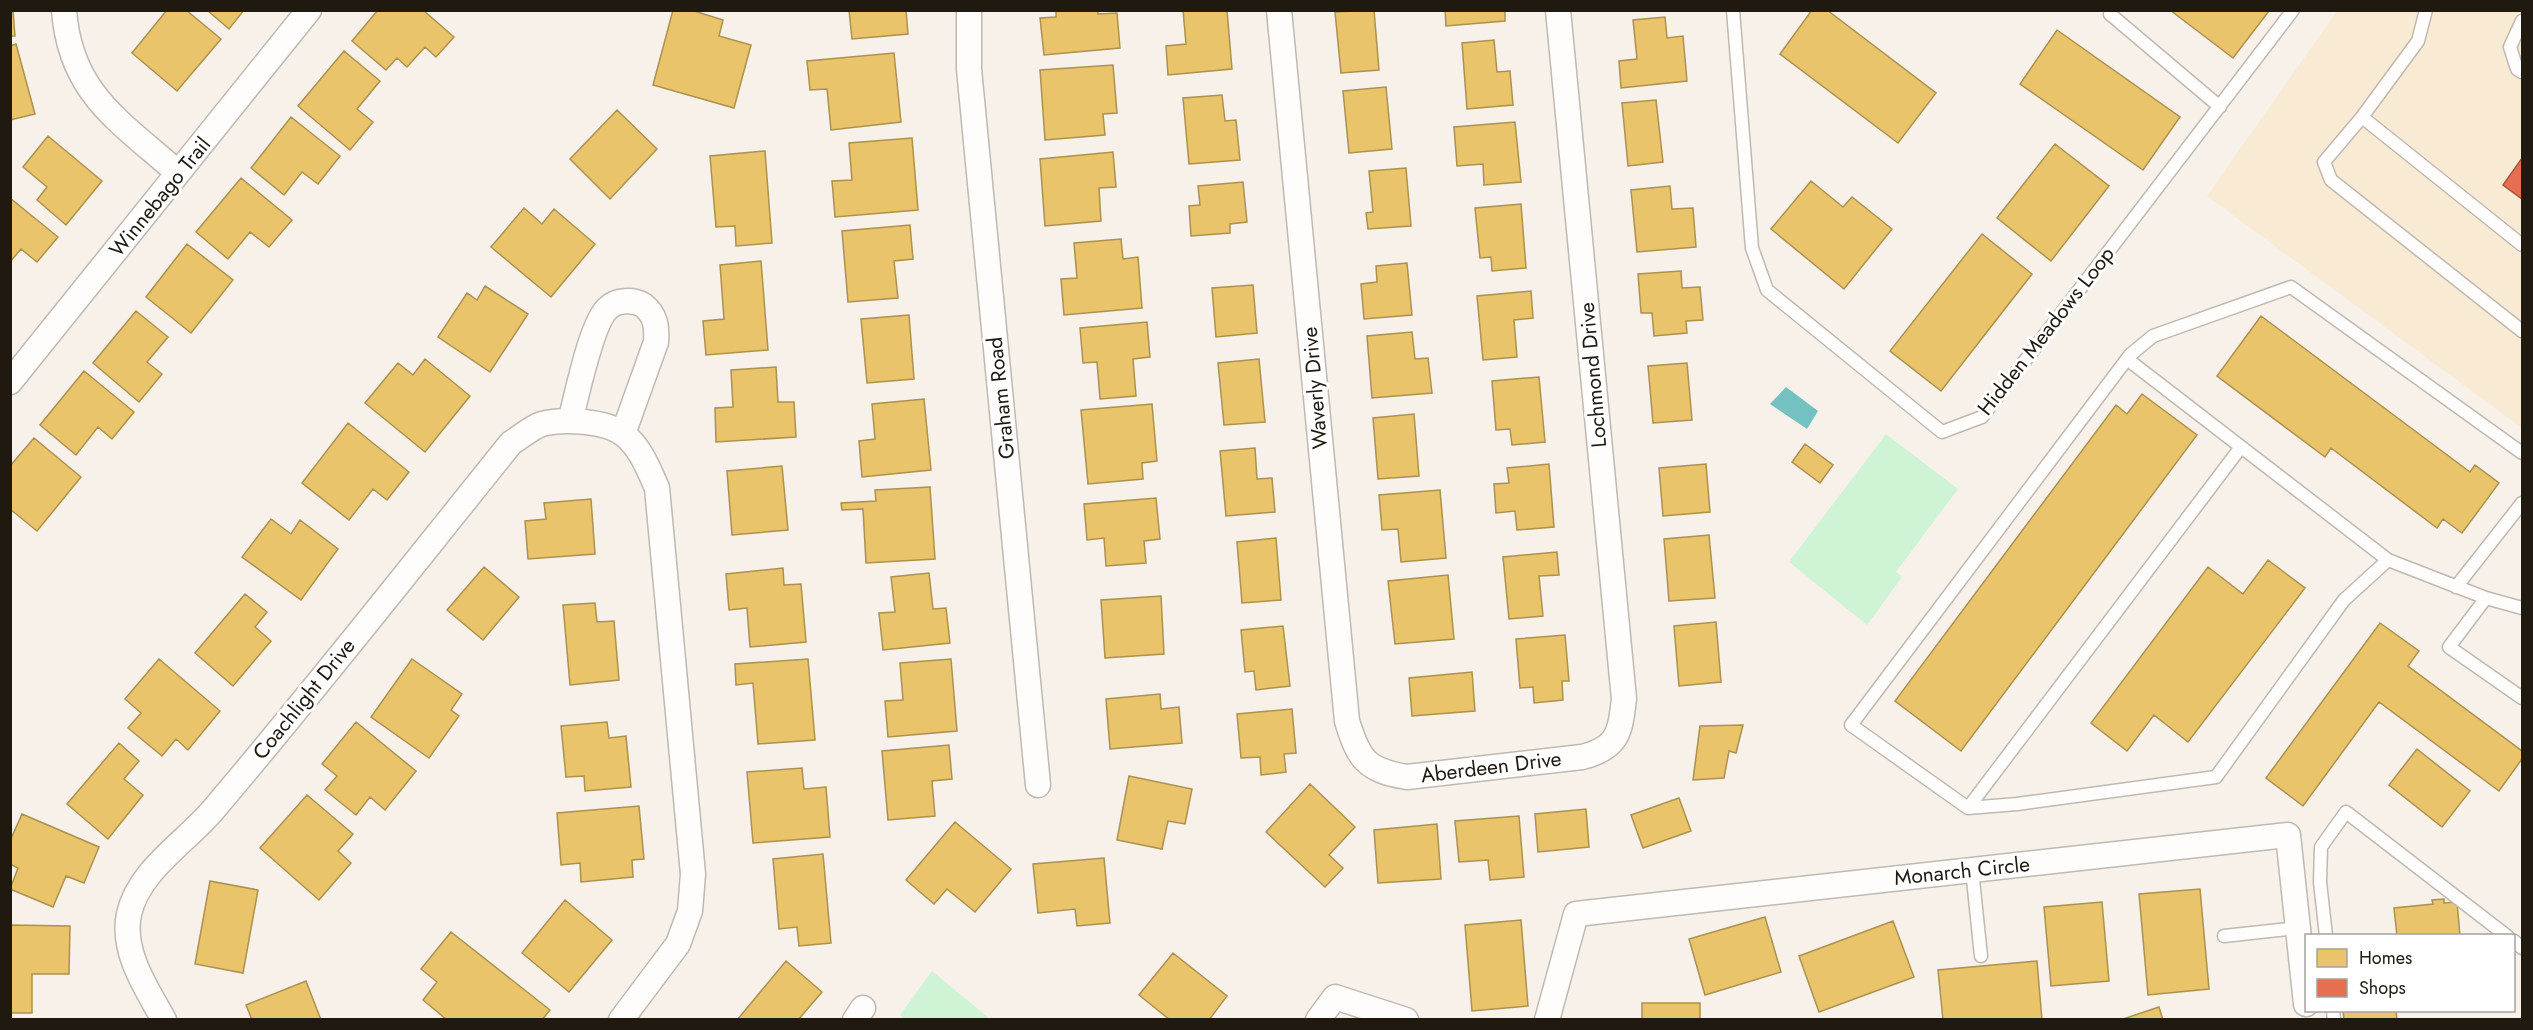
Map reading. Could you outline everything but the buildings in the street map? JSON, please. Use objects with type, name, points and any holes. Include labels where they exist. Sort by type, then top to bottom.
[{"type":"street","points":[[64,10],[65,31],[76,68],[96,100],[178,173]]},
{"type":"street","name":"Winnebago Trail","points":[[10,382],[309,10]]},
{"type":"street","name":"Graham Road","points":[[969,10],[970,81],[1038,785]]},
{"type":"street","name":"Waverly Drive","points":[[1279,10],[1347,721],[1354,745],[1365,762]]},
{"type":"street","name":"Lochmond Drive","points":[[1558,10],[1624,699],[1621,724],[1616,739]]},
{"type":"street","points":[[570,421],[597,324],[610,306],[623,301],[637,303],[644,306],[654,318],[656,334],[623,434]]},
{"type":"street","name":"Coachlight Drive","points":[[164,1020],[140,977],[129,945],[129,915],[140,885],[212,812],[511,444],[542,424],[570,421],[598,423],[623,434],[645,460],[657,488],[693,874],[690,911],[678,944],[621,1020]]},
{"type":"street","name":"Aberdeen Drive","points":[[1365,762],[1381,772],[1407,777],[1582,757],[1601,752],[1616,739]]},
{"type":"street","name":"Monarch Circle","points":[[1547,1020],[1576,914],[2288,835],[2305,987]]},
{"type":"street","points":[[1318,1020],[1335,997],[1406,1020]]},
{"type":"lane","name":"Hidden Meadows Loop","points":[[1733,10],[1752,248],[1767,290],[1942,432],[1982,417],[2293,10]]},
{"type":"lane","points":[[2426,10],[2418,41],[2362,117],[2324,162],[2331,180],[2523,331]]},
{"type":"lane","points":[[2110,14],[2220,107]]},
{"type":"lane","points":[[2523,21],[2510,47],[2517,69],[2523,72]]},
{"type":"lane","points":[[2362,117],[2523,245]]},
{"type":"lane","points":[[2388,560],[2344,600],[2216,777],[2017,804],[1968,808],[1851,725],[2127,359],[2153,336],[2291,287],[2523,453]]},
{"type":"lane","points":[[2127,359],[2388,560],[2486,598],[2523,608]]},
{"type":"lane","points":[[1968,808],[2241,447]]},
{"type":"lane","points":[[2456,587],[2523,503]]},
{"type":"lane","points":[[2486,598],[2449,648],[2523,698]]},
{"type":"lane","points":[[2326,934],[2320,882],[2321,847],[2346,812],[2504,934]]},
{"type":"lane","points":[[1972,870],[1981,956]]},
{"type":"lane","points":[[2224,936],[2298,928]]},
{"type":"shaded area","points":[[2337,11],[2522,11],[2522,428],[2207,196]]},
{"type":"green space","points":[[1886,434],[1958,489],[1896,572],[1902,577],[1867,625],[1789,562]]},
{"type":"green space","points":[[932,971],[990,1019],[905,1020],[900,1015]]},
{"type":"water","points":[[1786,387],[1818,411],[1807,429],[1770,404]]}]
